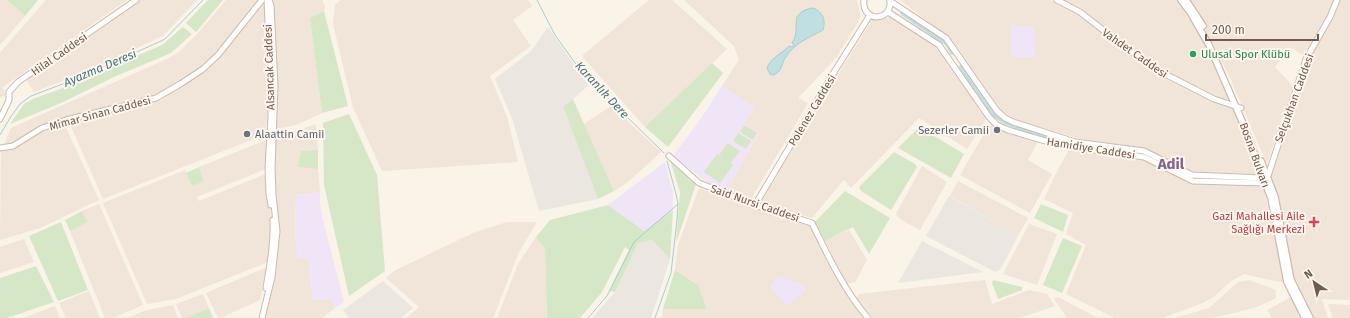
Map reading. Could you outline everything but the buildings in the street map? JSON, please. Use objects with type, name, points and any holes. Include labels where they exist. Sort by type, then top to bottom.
[{"type":"main road","name":"Bosna Bulvarı","points":[[1181,0],[1190,12],[1209,45],[1238,107],[1274,197],[1291,280],[1310,318]]},
{"type":"main road","name":"Bosna Bulvarı","points":[[1186,0],[1206,31],[1235,94],[1238,107]]},
{"type":"main road","name":"Bosna Bulvarı","points":[[1266,179],[1287,282],[1305,318]]},
{"type":"street","name":"Hilal Caddesi","points":[[0,119],[9,100],[9,92],[18,82],[136,0]]},
{"type":"street","name":"Mimar Sinan Caddesi","points":[[0,148],[13,146],[42,128],[66,120],[156,98],[198,72],[218,55],[262,0]]},
{"type":"street","name":"Alsancak Caddesi","points":[[262,318],[272,277],[277,231],[268,168],[272,134],[268,0]]},
{"type":"street","points":[[864,0],[865,10],[874,17],[882,16],[888,12],[890,8],[890,0]]},
{"type":"street","name":"Hamidiye Caddesi","points":[[890,0],[946,38],[1000,114],[1013,122],[1072,140],[1148,152],[1196,176],[1266,179]]},
{"type":"street","name":"Vahdet Caddesi","points":[[1057,0],[1080,12],[1144,62],[1214,99],[1238,107]]},
{"type":"street","name":"Selçukhan Caddesi","points":[[1266,179],[1306,59],[1330,17],[1337,0]]},
{"type":"street","name":"Hamidiye Caddesi","points":[[888,12],[934,41],[943,50],[989,117],[997,125],[1015,132],[1070,147],[1144,157],[1193,181],[1266,179]]},
{"type":"street","name":"Polenez Caddesi","points":[[755,205],[870,15]]},
{"type":"street","points":[[951,61],[962,60]]},
{"type":"street","points":[[1070,147],[1072,140]]},
{"type":"street","name":"Said Nursi Caddesi","points":[[669,156],[699,184],[755,205],[812,223],[850,295],[868,318]]},
{"type":"street","points":[[1172,165],[1174,171]]},
{"type":"street","name":"Alsancak Caddesi","points":[[258,318],[271,261],[274,232],[271,194]]},
{"type":"shaded area","points":[[0,0],[7,0],[25,16],[0,45]]},
{"type":"shaded area","points":[[46,0],[127,0],[3,87],[5,95],[0,98],[0,53]]},
{"type":"shaded area","points":[[140,0],[197,0],[163,36],[78,75],[34,92],[26,79]]},
{"type":"shaded area","points":[[226,0],[259,0],[224,45],[207,62],[182,82],[157,96],[65,119],[3,147],[11,128],[167,59],[179,52],[199,32]]},
{"type":"shaded area","points":[[271,0],[322,0],[325,6],[324,11],[310,18],[322,113],[296,125],[276,129],[276,78]]},
{"type":"shaded area","points":[[341,0],[528,0],[532,6],[513,20],[531,46],[490,76],[507,117],[518,162],[382,171],[353,107],[333,24],[335,5]]},
{"type":"shaded area","points":[[649,0],[672,0],[727,49],[645,127],[582,56]]},
{"type":"shaded area","points":[[684,0],[857,0],[861,17],[836,58],[798,98],[808,103],[751,199],[727,190],[759,133],[744,124],[755,108],[722,86],[739,60],[734,46]]},
{"type":"shaded area","points":[[900,0],[1051,0],[1078,13],[1134,58],[1171,81],[1235,109],[1259,175],[1193,172],[1148,149],[1080,139],[1017,120],[1001,110],[952,40]]},
{"type":"shaded area","points":[[1063,0],[1177,0],[1203,41],[1232,103],[1171,76]]},
{"type":"shaded area","points":[[1187,0],[1334,0],[1329,13],[1303,55],[1290,47],[1275,67],[1293,86],[1267,164],[1230,78],[1199,16]]},
{"type":"shaded area","points":[[1339,0],[1350,0],[1350,300],[1322,299],[1328,318],[1312,318],[1293,279],[1277,198],[1270,174],[1309,59]]},
{"type":"shaded area","points":[[264,1],[269,77],[266,134],[103,199],[70,124],[72,121],[158,100],[195,78],[219,57]]},
{"type":"shaded area","points":[[890,17],[937,45],[987,118],[967,149],[919,118],[851,188],[844,180],[812,218],[759,203],[872,20]]},
{"type":"shaded area","points":[[1011,25],[1034,27],[1035,57],[1011,57]]},
{"type":"shaded area","points":[[548,27],[575,66],[590,84],[563,107],[598,199],[539,211],[512,118],[495,79],[531,51]]},
{"type":"shaded area","points":[[722,86],[755,108],[744,124],[759,133],[727,190],[707,182],[673,156],[700,120]]},
{"type":"shaded area","points":[[611,106],[661,152],[628,182],[614,191],[584,124]]},
{"type":"shaded area","points":[[991,122],[1038,141],[1028,160],[1052,174],[1030,213],[960,175]]},
{"type":"shaded area","points":[[64,123],[99,200],[40,228],[0,240],[1,151],[18,145],[43,129]]},
{"type":"shaded area","points":[[315,124],[318,150],[301,151],[299,167],[318,169],[320,192],[296,195],[295,234],[298,258],[308,258],[313,300],[331,299],[335,308],[322,318],[264,318],[274,281],[280,235],[273,185],[276,134],[298,131]]},
{"type":"shaded area","points":[[266,140],[266,169],[197,197],[199,201],[266,174],[273,230],[268,262],[176,299],[147,304],[103,203],[185,170],[192,186],[204,180],[199,167]]},
{"type":"shaded area","points":[[1069,150],[1146,159],[1191,184],[1263,186],[1285,283],[1244,274],[1231,281],[1215,296],[1203,303],[1162,318],[1115,318],[1066,294],[1086,245],[1066,234],[1073,213],[1044,199]]},
{"type":"shaded area","points":[[665,162],[673,192],[673,210],[644,231],[608,205]]},
{"type":"shaded area","points":[[922,166],[947,182],[920,230],[900,219],[896,214]]},
{"type":"shaded area","points":[[958,181],[1028,218],[1018,236],[950,196]]},
{"type":"shaded area","points":[[699,188],[809,223],[832,264],[843,290],[865,318],[661,318],[663,309],[707,309],[698,285],[675,270],[678,245]]},
{"type":"shaded area","points":[[320,192],[322,216],[344,302],[335,308],[331,299],[313,300],[308,258],[298,258],[295,234],[296,195]]},
{"type":"shaded area","points":[[949,196],[1018,236],[1000,270],[995,272],[926,236]]},
{"type":"shaded area","points":[[99,204],[143,305],[113,318],[105,318],[70,231],[88,222],[82,211]]},
{"type":"shaded area","points":[[507,222],[537,222],[519,252],[493,318],[406,318],[419,307],[386,278],[394,271],[473,233]]},
{"type":"shaded area","points":[[1029,224],[1057,234],[1037,285],[1003,274]]},
{"type":"shaded area","points":[[849,230],[867,260],[855,282],[847,284],[825,241]]},
{"type":"shaded area","points":[[536,237],[545,247],[547,318],[497,318],[518,264]]},
{"type":"shaded area","points":[[24,239],[34,262],[0,273],[0,247]]},
{"type":"shaded area","points":[[652,240],[670,259],[651,318],[592,318],[615,292],[638,243]]},
{"type":"shaded area","points":[[922,241],[983,272],[898,283]]},
{"type":"shaded area","points":[[265,268],[267,270],[260,300],[218,318],[206,293]]},
{"type":"shaded area","points":[[777,275],[805,286],[805,292],[787,306],[770,287]]},
{"type":"shaded area","points":[[985,280],[992,304],[1029,290],[1047,294],[1055,306],[1019,318],[873,318],[857,298],[859,294]]},
{"type":"shaded area","points":[[1249,280],[1276,290],[1276,298],[1257,307],[1210,318],[1175,318],[1209,308],[1238,282]]},
{"type":"shaded area","points":[[383,281],[413,308],[401,318],[349,318],[343,310]]},
{"type":"shaded area","points":[[89,291],[100,318],[66,318],[59,303]]},
{"type":"shaded area","points":[[203,294],[209,308],[186,318],[182,318],[176,304]]},
{"type":"shaded area","points":[[1058,297],[1098,318],[1067,318],[1054,299]]},
{"type":"shaded area","points":[[1291,297],[1302,318],[1272,318],[1267,310]]},
{"type":"shaded area","points":[[1328,304],[1350,305],[1350,318],[1333,318]]},
{"type":"shaded area","points":[[173,305],[178,318],[127,318],[147,310]]},
{"type":"shaded area","points":[[55,306],[60,318],[22,318]]},
{"type":"green space","points":[[7,0],[38,0],[25,16]]},
{"type":"green space","points":[[208,0],[223,0],[196,32],[186,23]]},
{"type":"green space","points":[[324,11],[348,106],[322,113],[310,18]]},
{"type":"green space","points":[[183,27],[192,34],[171,53],[114,77],[61,103],[10,124],[24,104],[162,45]]},
{"type":"green space","points":[[712,63],[723,73],[668,147],[645,127]]},
{"type":"green space","points":[[573,99],[614,191],[598,199],[563,107]]},
{"type":"green space","points":[[349,114],[377,175],[385,271],[349,296],[324,185],[323,123]]},
{"type":"green space","points":[[744,125],[757,133],[753,140],[740,132]]},
{"type":"green space","points":[[919,127],[964,154],[951,178],[898,148]]},
{"type":"green space","points":[[738,133],[751,141],[746,149],[733,141]]},
{"type":"green space","points":[[728,143],[740,151],[731,163],[733,165],[720,183],[704,172],[717,154],[724,159],[719,155]]},
{"type":"green space","points":[[318,150],[318,169],[298,167],[301,151]]},
{"type":"green space","points":[[894,152],[915,164],[917,167],[891,210],[861,191],[859,187]]},
{"type":"green space","points":[[673,162],[696,184],[676,243],[680,192],[671,163]]},
{"type":"green space","points":[[199,167],[204,181],[192,186],[186,173]]},
{"type":"green space","points":[[845,191],[890,218],[869,254],[853,227],[825,241],[815,222]]},
{"type":"green space","points":[[1041,204],[1068,215],[1063,232],[1034,218]]},
{"type":"green space","points":[[608,205],[644,231],[673,210],[670,259],[652,240],[638,243],[615,292],[609,291],[629,250],[625,247],[602,292],[580,318],[547,318],[545,248],[536,237],[550,220]]},
{"type":"green space","points":[[82,211],[88,222],[70,231],[65,220]]},
{"type":"green space","points":[[61,222],[88,290],[58,301],[29,236]]},
{"type":"green space","points":[[1063,238],[1082,246],[1062,293],[1043,285]]},
{"type":"green space","points":[[36,266],[54,302],[7,318],[0,318],[0,278]]},
{"type":"green space","points":[[675,270],[698,285],[707,309],[663,309]]},
{"type":"green space","points":[[993,280],[1022,287],[1022,290],[998,299],[992,283]]},
{"type":"green space","points":[[209,308],[213,318],[186,318]]},
{"type":"water","points":[[813,8],[823,17],[823,30],[807,38],[793,48],[785,58],[778,72],[773,75],[770,74],[767,68],[771,61],[789,46],[792,47],[794,45],[792,43],[796,33],[797,17],[800,13]]},
{"type":"waterway","name":"Ayazma Deresi","points":[[0,135],[20,104],[31,96],[81,77],[165,39],[203,0]]},
{"type":"waterway","name":"Karanlık Dere","points":[[537,0],[555,35],[583,74],[664,153]]},
{"type":"waterway","points":[[902,13],[947,44],[952,53]]},
{"type":"waterway","points":[[961,67],[988,108],[998,118],[1026,131],[1064,141]]},
{"type":"waterway","name":"Karanlık Dere","points":[[655,318],[671,273],[677,220],[678,204],[667,161]]},
{"type":"waterway","points":[[588,318],[607,296],[634,242],[678,204]]},
{"type":"place","name":"Ulusal Spor Klübü","points":[[1193,54]]},
{"type":"place","name":"Sezerler Camii","points":[[997,130]]},
{"type":"place","name":"Alaattin Camii","points":[[247,134]]},
{"type":"place","name":"Gazi Mahallesi Aile Sağlığı Merkezi","points":[[1314,222]]},
{"type":"district","name":"Adil","points":[[1171,164]]}]
